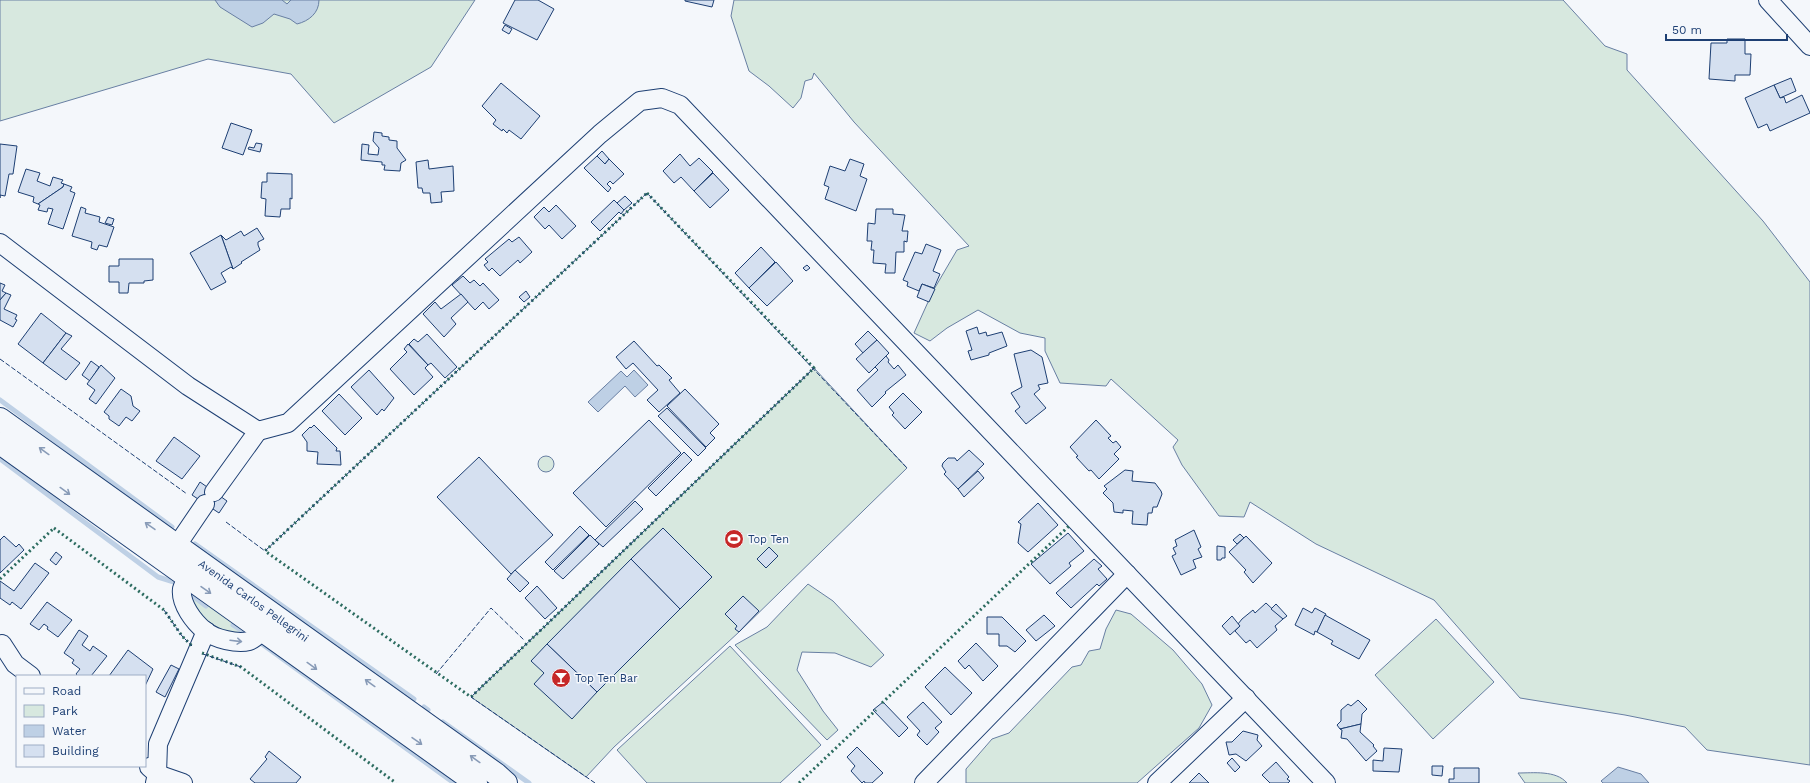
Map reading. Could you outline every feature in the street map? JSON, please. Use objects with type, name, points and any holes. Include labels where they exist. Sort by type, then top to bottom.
[{"type":"main road","name":"Avenida Carlos Pellegrini","points":[[0,419],[171,554],[187,577],[268,622],[476,783]]},
{"type":"main road","name":"Avenida Carlos Pellegrini","points":[[0,443],[171,554],[268,622],[496,774],[506,783]]},
{"type":"street","points":[[1768,0],[1810,46]]},
{"type":"street","points":[[171,554],[258,431],[288,423],[600,134],[640,101],[662,98],[680,105],[1326,783]]},
{"type":"street","points":[[0,243],[188,386],[258,431]]},
{"type":"street","points":[[924,783],[1127,574]]},
{"type":"street","points":[[187,577],[182,589],[184,600],[190,615],[206,631],[237,642],[251,641],[268,622]]},
{"type":"street","points":[[182,783],[153,774],[158,744],[206,631]]},
{"type":"street","points":[[2,644],[15,664],[30,675]]},
{"type":"street","points":[[1158,783],[1246,698]]},
{"type":"green space","points":[[0,0],[475,0],[431,67],[334,123],[291,74],[208,59],[0,121]]},
{"type":"green space","points":[[734,0],[1563,0],[1605,46],[1627,54],[1627,70],[1763,221],[1810,282],[1810,765],[1707,750],[1685,727],[1625,715],[1520,698],[1434,600],[1316,544],[1250,502],[1244,517],[1219,516],[1182,465],[1173,447],[1178,440],[1111,379],[1106,386],[1060,383],[1045,351],[1045,338],[1020,333],[978,310],[947,328],[930,341],[914,333],[933,291],[957,250],[969,246],[854,122],[814,73],[812,79],[805,81],[801,98],[793,108],[769,86],[749,71],[731,16]]},
{"type":"green space","name":"Top Ten","points":[[814,368],[907,468],[739,632],[614,747],[586,777],[471,697]]},
{"type":"green space","points":[[543,456],[549,456],[554,461],[552,470],[549,472],[543,472],[538,467],[538,461]]},
{"type":"green space","points":[[808,584],[833,601],[884,655],[871,667],[835,653],[802,652],[797,670],[823,711],[838,730],[827,740],[735,645],[767,627]]},
{"type":"green space","points":[[193,593],[247,631],[244,636],[227,633],[199,616],[191,598]]},
{"type":"green space","points":[[1116,610],[1131,614],[1173,650],[1202,684],[1212,705],[1199,728],[1137,783],[966,783],[966,769],[992,739],[1009,733],[1072,667],[1081,665],[1089,651],[1100,649],[1106,629]]},
{"type":"green space","points":[[1436,619],[1494,682],[1433,739],[1375,675]]},
{"type":"green space","points":[[730,646],[821,745],[780,783],[647,783],[617,750]]},
{"type":"green space","points":[[1518,773],[1551,774],[1567,783],[1525,783]]},
{"type":"water","points":[[215,0],[282,0],[287,4],[291,0],[319,0],[319,5],[315,13],[309,19],[301,23],[297,24],[290,19],[274,14],[263,23],[252,27],[220,7]]},
{"type":"water","points":[[634,370],[648,385],[635,397],[625,386],[598,412],[588,402],[621,371],[627,377]]},
{"type":"water","points":[[1618,767],[1641,774],[1649,783],[1603,783],[1601,781]]},
{"type":"building","points":[[515,0],[538,0],[554,9],[537,40],[503,23]]},
{"type":"building","points":[[685,0],[714,0],[712,7]]},
{"type":"building","points":[[505,25],[512,29],[509,34],[502,30]]},
{"type":"building","points":[[1727,39],[1745,39],[1745,54],[1751,54],[1750,75],[1735,75],[1735,81],[1709,79],[1711,43],[1727,43]]},
{"type":"building","points":[[1791,78],[1796,91],[1780,98],[1774,85]]},
{"type":"building","points":[[501,83],[540,116],[521,139],[509,130],[507,133],[503,129],[502,131],[493,124],[496,120],[482,106]]},
{"type":"building","points":[[1774,85],[1780,98],[1784,97],[1786,103],[1802,95],[1810,113],[1770,131],[1767,124],[1758,128],[1745,98]]},
{"type":"building","points":[[231,123],[252,130],[243,155],[222,148]]},
{"type":"building","points":[[374,132],[382,133],[382,136],[389,137],[389,140],[397,141],[397,148],[406,160],[401,163],[400,171],[384,170],[385,165],[382,165],[382,162],[361,160],[362,144],[369,145],[368,154],[378,155],[379,148],[373,141]]},
{"type":"building","points":[[256,143],[262,144],[260,152],[248,149],[249,147],[254,148]]},
{"type":"building","points":[[0,144],[17,146],[13,174],[9,174],[5,196],[0,195]]},
{"type":"building","points":[[602,151],[609,159],[605,164],[597,156]]},
{"type":"building","points":[[680,154],[690,166],[699,158],[713,172],[694,191],[681,177],[674,183],[663,171]]},
{"type":"building","points":[[597,156],[605,164],[609,159],[624,174],[613,184],[610,181],[607,184],[611,188],[608,192],[584,168]]},
{"type":"building","points":[[850,159],[864,164],[860,176],[867,179],[856,211],[825,199],[829,187],[824,185],[830,166],[845,171]]},
{"type":"building","points":[[428,160],[429,169],[453,166],[454,191],[441,192],[442,202],[431,203],[430,193],[423,193],[422,188],[418,188],[416,162]]},
{"type":"building","points":[[26,169],[40,173],[37,181],[50,186],[53,177],[63,180],[61,183],[64,184],[63,187],[38,204],[33,202],[34,197],[18,192]]},
{"type":"building","points":[[267,173],[292,174],[292,199],[290,198],[290,209],[281,209],[280,217],[265,216],[266,199],[261,198],[262,182],[267,182]]},
{"type":"building","points":[[713,173],[729,190],[710,208],[694,191]]},
{"type":"building","points":[[64,184],[72,187],[70,191],[75,193],[63,229],[48,224],[53,209],[48,208],[47,212],[38,210],[40,205],[38,204],[63,187]]},
{"type":"building","points":[[625,196],[632,203],[624,210],[617,203]]},
{"type":"building","points":[[614,200],[624,210],[621,214],[619,212],[600,231],[591,222]]},
{"type":"building","points":[[556,205],[576,226],[562,239],[549,225],[545,229],[534,217],[544,207],[549,212]]},
{"type":"building","points":[[81,207],[86,209],[85,213],[100,217],[99,222],[114,227],[107,247],[99,245],[97,250],[91,248],[92,242],[72,236]]},
{"type":"building","points":[[876,209],[893,209],[893,214],[905,215],[902,231],[908,231],[907,242],[904,241],[904,252],[896,252],[895,273],[885,273],[886,264],[873,263],[874,250],[871,250],[872,241],[867,241],[868,223],[875,224]]},
{"type":"building","points":[[108,217],[114,219],[112,225],[105,223]]},
{"type":"building","points":[[257,228],[264,239],[258,242],[260,250],[233,269],[221,235],[226,240],[241,231],[244,236]]},
{"type":"building","points":[[221,235],[233,269],[231,267],[221,273],[226,282],[211,290],[190,253]]},
{"type":"building","points":[[519,237],[532,252],[520,263],[518,260],[500,276],[492,268],[489,271],[484,265],[488,262],[485,259],[509,239],[512,242]]},
{"type":"building","points":[[926,244],[941,250],[933,271],[940,274],[934,288],[922,284],[919,291],[907,286],[908,282],[903,280],[915,252],[922,254]]},
{"type":"building","points":[[761,247],[775,262],[749,288],[735,273]]},
{"type":"building","points":[[119,259],[153,259],[153,280],[144,281],[144,283],[129,283],[128,293],[119,293],[119,282],[109,282],[109,266],[119,266]]},
{"type":"building","points":[[776,262],[793,281],[767,306],[749,288]]},
{"type":"building","points":[[807,265],[810,268],[806,271],[803,268]]},
{"type":"building","points":[[463,276],[470,283],[474,280],[480,286],[483,283],[499,300],[489,309],[483,302],[475,310],[452,285]]},
{"type":"building","points":[[0,283],[5,285],[2,291],[6,293],[0,300]]},
{"type":"building","points":[[922,284],[935,289],[929,302],[917,297]]},
{"type":"building","points":[[526,291],[530,297],[524,302],[519,297]]},
{"type":"building","points":[[6,293],[11,295],[4,309],[17,315],[15,319],[17,320],[13,327],[0,320],[0,300]]},
{"type":"building","points":[[461,294],[468,302],[451,318],[456,324],[444,337],[423,314],[435,302],[441,309]]},
{"type":"building","points":[[41,313],[66,333],[43,363],[18,344]]},
{"type":"building","points":[[977,327],[979,334],[986,332],[987,336],[1002,332],[1007,346],[989,353],[989,355],[971,360],[968,351],[972,350],[966,331]]},
{"type":"building","points":[[868,331],[877,340],[863,353],[855,344]]},
{"type":"building","points":[[66,333],[72,336],[61,349],[80,363],[66,380],[43,363]]},
{"type":"building","points":[[427,334],[457,367],[445,378],[431,363],[428,365],[409,344],[414,339],[418,342]]},
{"type":"building","points":[[877,340],[889,353],[869,373],[856,359]]},
{"type":"building","points":[[634,341],[657,366],[659,365],[672,378],[669,380],[680,393],[659,412],[647,400],[658,390],[633,363],[626,369],[616,357]]},
{"type":"building","points":[[408,344],[428,365],[425,368],[433,377],[414,395],[390,369],[407,352],[404,349]]},
{"type":"building","points":[[1031,350],[1042,357],[1048,383],[1038,385],[1040,389],[1034,394],[1046,408],[1026,424],[1015,411],[1020,407],[1011,393],[1022,387],[1014,354]]},
{"type":"building","points":[[886,356],[889,360],[888,362],[894,369],[898,365],[906,375],[885,392],[886,393],[872,407],[857,390],[878,370],[875,367]]},
{"type":"building","points":[[91,361],[99,367],[90,381],[82,375]]},
{"type":"building","points":[[101,365],[115,378],[96,404],[89,399],[95,390],[87,384]]},
{"type":"building","points":[[369,370],[394,398],[384,411],[382,409],[377,415],[351,387]]},
{"type":"building","points":[[121,389],[131,396],[133,406],[140,411],[132,421],[126,417],[119,426],[109,419],[109,416],[104,412]]},
{"type":"building","points":[[685,389],[719,424],[710,433],[715,438],[706,447],[667,406]]},
{"type":"building","points":[[903,393],[922,412],[905,429],[892,415],[894,413],[889,407]]},
{"type":"building","points":[[339,394],[362,418],[345,435],[322,411]]},
{"type":"building","points":[[667,408],[706,448],[698,456],[658,416]]},
{"type":"building","points":[[649,420],[681,453],[606,527],[573,493]]},
{"type":"building","points":[[1096,420],[1111,436],[1108,438],[1113,443],[1116,441],[1121,447],[1114,454],[1119,459],[1099,479],[1076,457],[1078,456],[1070,447]]},
{"type":"building","points":[[314,425],[337,448],[336,451],[340,451],[341,465],[317,464],[318,452],[307,451],[307,442],[302,435]]},
{"type":"building","points":[[174,437],[200,456],[182,479],[156,461]]},
{"type":"building","points":[[969,450],[984,464],[958,489],[944,474],[946,472],[942,466],[948,458],[955,458],[957,461]]},
{"type":"building","points":[[684,452],[692,460],[656,496],[648,488]]},
{"type":"building","points":[[479,457],[553,535],[511,574],[437,497]]},
{"type":"building","points":[[1125,470],[1133,471],[1132,481],[1155,483],[1161,491],[1162,494],[1157,507],[1153,507],[1152,513],[1148,513],[1147,525],[1132,524],[1133,511],[1123,510],[1123,513],[1114,512],[1113,503],[1103,493],[1107,489],[1104,486]]},
{"type":"building","points":[[978,471],[984,478],[964,497],[958,489]]},
{"type":"building","points":[[200,482],[227,501],[219,513],[192,495]]},
{"type":"building","points":[[635,501],[643,509],[603,547],[595,540]]},
{"type":"building","points":[[1038,503],[1058,525],[1028,552],[1018,543],[1021,524],[1018,522]]},
{"type":"building","points":[[580,526],[589,535],[553,570],[545,562]]},
{"type":"building","points":[[663,528],[712,577],[680,609],[631,559]]},
{"type":"building","points":[[1194,530],[1201,547],[1198,549],[1202,557],[1193,560],[1196,568],[1181,575],[1172,556],[1176,554],[1173,548],[1177,546],[1175,540]]},
{"type":"building","points":[[1068,533],[1084,551],[1069,563],[1071,566],[1050,584],[1031,564]]},
{"type":"building","points":[[1240,534],[1244,538],[1237,544],[1233,540]]},
{"type":"building","points":[[590,535],[599,544],[563,579],[554,571]]},
{"type":"building","points":[[4,536],[16,547],[19,544],[24,550],[0,573],[0,540]]},
{"type":"building","points":[[1246,536],[1272,563],[1253,583],[1244,572],[1246,570],[1229,552]]},
{"type":"building","points":[[1217,546],[1225,547],[1225,558],[1222,558],[1221,560],[1217,560]]},
{"type":"building","points":[[769,547],[778,556],[766,568],[757,559]]},
{"type":"building","points":[[56,552],[62,557],[56,565],[50,560]]},
{"type":"building","points":[[631,559],[680,609],[597,692],[547,644]]},
{"type":"building","points":[[1094,559],[1102,566],[1098,569],[1107,579],[1099,586],[1097,584],[1071,608],[1056,593]]},
{"type":"building","points":[[35,563],[49,573],[21,609],[12,602],[10,605],[0,598],[0,581],[14,591]]},
{"type":"building","points":[[515,570],[529,583],[520,592],[507,579]]},
{"type":"building","points":[[537,586],[557,608],[545,619],[525,598]]},
{"type":"building","points":[[743,596],[759,611],[739,632],[735,629],[737,626],[725,614]]},
{"type":"building","points":[[47,602],[72,620],[58,637],[47,629],[48,627],[44,624],[39,630],[30,624]]},
{"type":"building","points":[[1266,603],[1283,619],[1275,626],[1277,630],[1257,648],[1250,640],[1246,643],[1235,631],[1240,626],[1238,624],[1242,619],[1253,610],[1255,613]]},
{"type":"building","points":[[1276,604],[1287,616],[1283,619],[1271,609]]},
{"type":"building","points":[[1303,608],[1312,613],[1315,608],[1326,614],[1314,635],[1295,625]]},
{"type":"building","points":[[1044,615],[1055,626],[1036,641],[1026,630]]},
{"type":"building","points":[[1325,615],[1370,640],[1359,659],[1331,644],[1333,641],[1317,632]]},
{"type":"building","points":[[1232,616],[1240,626],[1230,635],[1222,626]]},
{"type":"building","points":[[987,617],[1002,617],[1026,641],[1015,652],[1007,646],[999,646],[999,634],[987,634]]},
{"type":"building","points":[[79,630],[88,636],[82,645],[90,651],[93,646],[107,656],[92,675],[77,675],[76,674],[80,669],[72,663],[74,660],[64,653]]},
{"type":"building","points":[[976,643],[998,666],[983,681],[969,665],[965,669],[958,661]]},
{"type":"building","name":"Top Ten Bar","points":[[547,644],[597,692],[572,719],[534,684],[544,673],[531,661]]},
{"type":"building","points":[[128,650],[153,669],[146,684],[146,675],[110,675]]},
{"type":"building","points":[[171,665],[179,669],[165,697],[156,692]]},
{"type":"building","points":[[945,667],[972,693],[951,715],[925,687]]},
{"type":"building","points":[[1358,700],[1367,709],[1362,714],[1361,724],[1340,729],[1337,725],[1341,721],[1341,710],[1348,704],[1351,706]]},
{"type":"building","points":[[883,702],[908,728],[899,737],[873,710]]},
{"type":"building","points":[[923,702],[942,722],[935,728],[939,732],[927,745],[917,735],[920,731],[907,717]]},
{"type":"building","points":[[1361,724],[1360,732],[1374,745],[1373,746],[1377,751],[1366,761],[1347,739],[1341,738],[1342,730],[1340,729]]},
{"type":"building","points":[[1243,731],[1258,735],[1257,740],[1262,746],[1246,761],[1236,754],[1229,755],[1226,742],[1232,742]]},
{"type":"building","points":[[857,747],[883,773],[872,783],[865,783],[864,781],[862,783],[851,771],[855,766],[847,757]]},
{"type":"building","points":[[1384,748],[1402,749],[1399,772],[1373,771],[1373,760],[1383,761]]},
{"type":"building","points":[[269,751],[301,777],[296,783],[255,783],[250,779],[267,759],[265,757]]},
{"type":"building","points":[[1232,758],[1240,767],[1235,772],[1227,763]]},
{"type":"building","points":[[1276,762],[1289,777],[1287,779],[1290,781],[1288,783],[1270,783],[1262,775]]},
{"type":"building","points":[[1432,766],[1443,766],[1442,776],[1432,775]]},
{"type":"building","points":[[1454,768],[1479,768],[1479,783],[1449,783],[1449,779],[1454,779]]},
{"type":"building","points":[[1199,773],[1209,783],[1189,783]]},
{"type":"waterway","points":[[0,400],[172,527]]},
{"type":"waterway","points":[[0,459],[158,577],[174,582]]},
{"type":"waterway","points":[[195,544],[414,699]]},
{"type":"waterway","points":[[193,596],[206,606]]},
{"type":"waterway","points":[[233,625],[247,634]]},
{"type":"waterway","points":[[262,644],[454,783]]},
{"type":"waterway","points":[[424,707],[428,710]]},
{"type":"waterway","points":[[443,722],[529,783]]},
{"type":"hedge","points":[[647,193],[814,368],[471,697],[265,551],[647,193]]},
{"type":"hedge","points":[[882,703],[1069,526]]},
{"type":"hedge","points":[[54,528],[164,610],[182,636],[193,647]]},
{"type":"hedge","points":[[0,579],[54,528]]},
{"type":"hedge","points":[[202,653],[241,667],[396,783]]},
{"type":"hedge","points":[[799,783],[876,710]]},
{"type":"fence","points":[[226,522],[265,551],[647,193],[907,468]]},
{"type":"fence","points":[[0,359],[187,494]]},
{"type":"fence","points":[[595,783],[471,697],[814,368]]},
{"type":"fence","points":[[436,674],[491,608],[524,640]]},
{"type":"fence","points":[[164,610],[182,636],[192,646]]},
{"type":"fence","points":[[203,654],[241,667]]},
{"type":"place","name":"Top Ten","points":[[734,539]]},
{"type":"place","name":"Top Ten Bar","points":[[561,678]]}]
